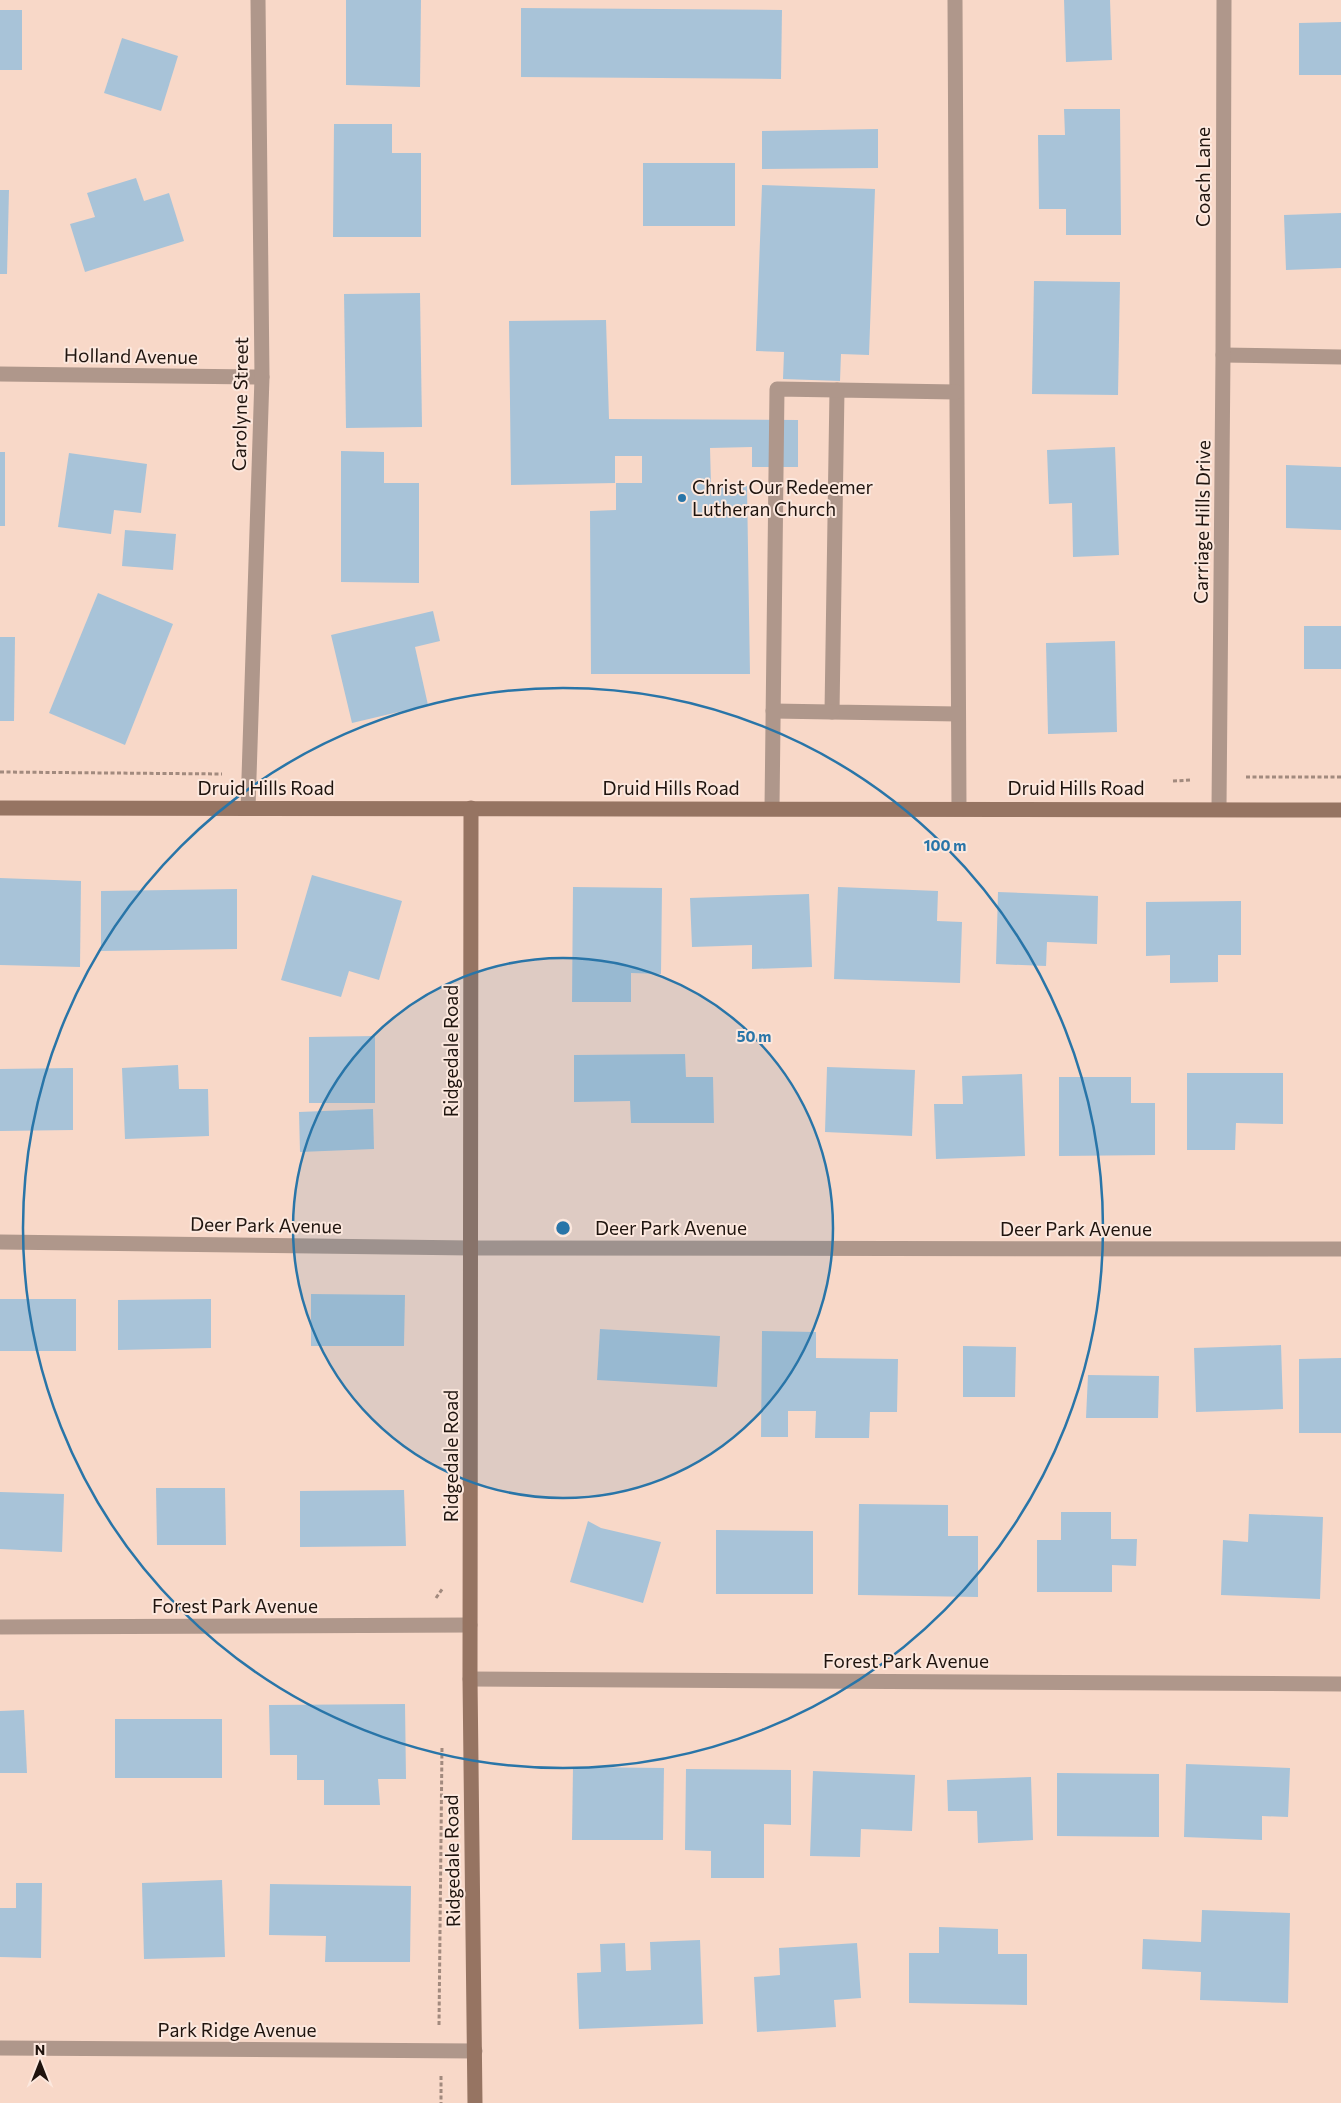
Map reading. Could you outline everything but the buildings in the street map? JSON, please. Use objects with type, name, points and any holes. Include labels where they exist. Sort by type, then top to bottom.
[{"type":"street","name":"Carolyne Street","points":[[248,808],[262,378],[258,0]]},
{"type":"street","points":[[955,0],[959,808]]},
{"type":"street","name":"Coach Lane","points":[[1223,355],[1224,0]]},
{"type":"street","points":[[1223,355],[1341,357]]},
{"type":"street","name":"Carriage Hills Drive","points":[[1219,808],[1223,355]]},
{"type":"street","name":"Holland Avenue","points":[[0,374],[262,378]]},
{"type":"street","points":[[772,808],[776,390],[956,392]]},
{"type":"street","points":[[832,712],[837,390]]},
{"type":"street","points":[[773,711],[958,714]]},
{"type":"street","name":"Druid Hills Road","points":[[0,808],[1219,808],[1341,810]]},
{"type":"street","name":"Ridgedale Road","points":[[471,808],[470,1679],[474,2103]]},
{"type":"street","name":"Deer Park Avenue","points":[[0,1242],[471,1248],[1341,1249]]},
{"type":"street","name":"Forest Park Avenue","points":[[0,1627],[470,1625]]},
{"type":"street","name":"Forest Park Avenue","points":[[470,1679],[1341,1684]]},
{"type":"street","name":"Park Ridge Avenue","points":[[0,2048],[474,2051]]},
{"type":"path","points":[[0,772],[250,775]]},
{"type":"path","points":[[1173,781],[1219,780],[1255,776],[1341,777]]},
{"type":"path","points":[[441,2103],[438,2005],[442,1739]]},
{"type":"place","name":"Christ Our Redeemer Lutheran Church","points":[[682,498]]}]
